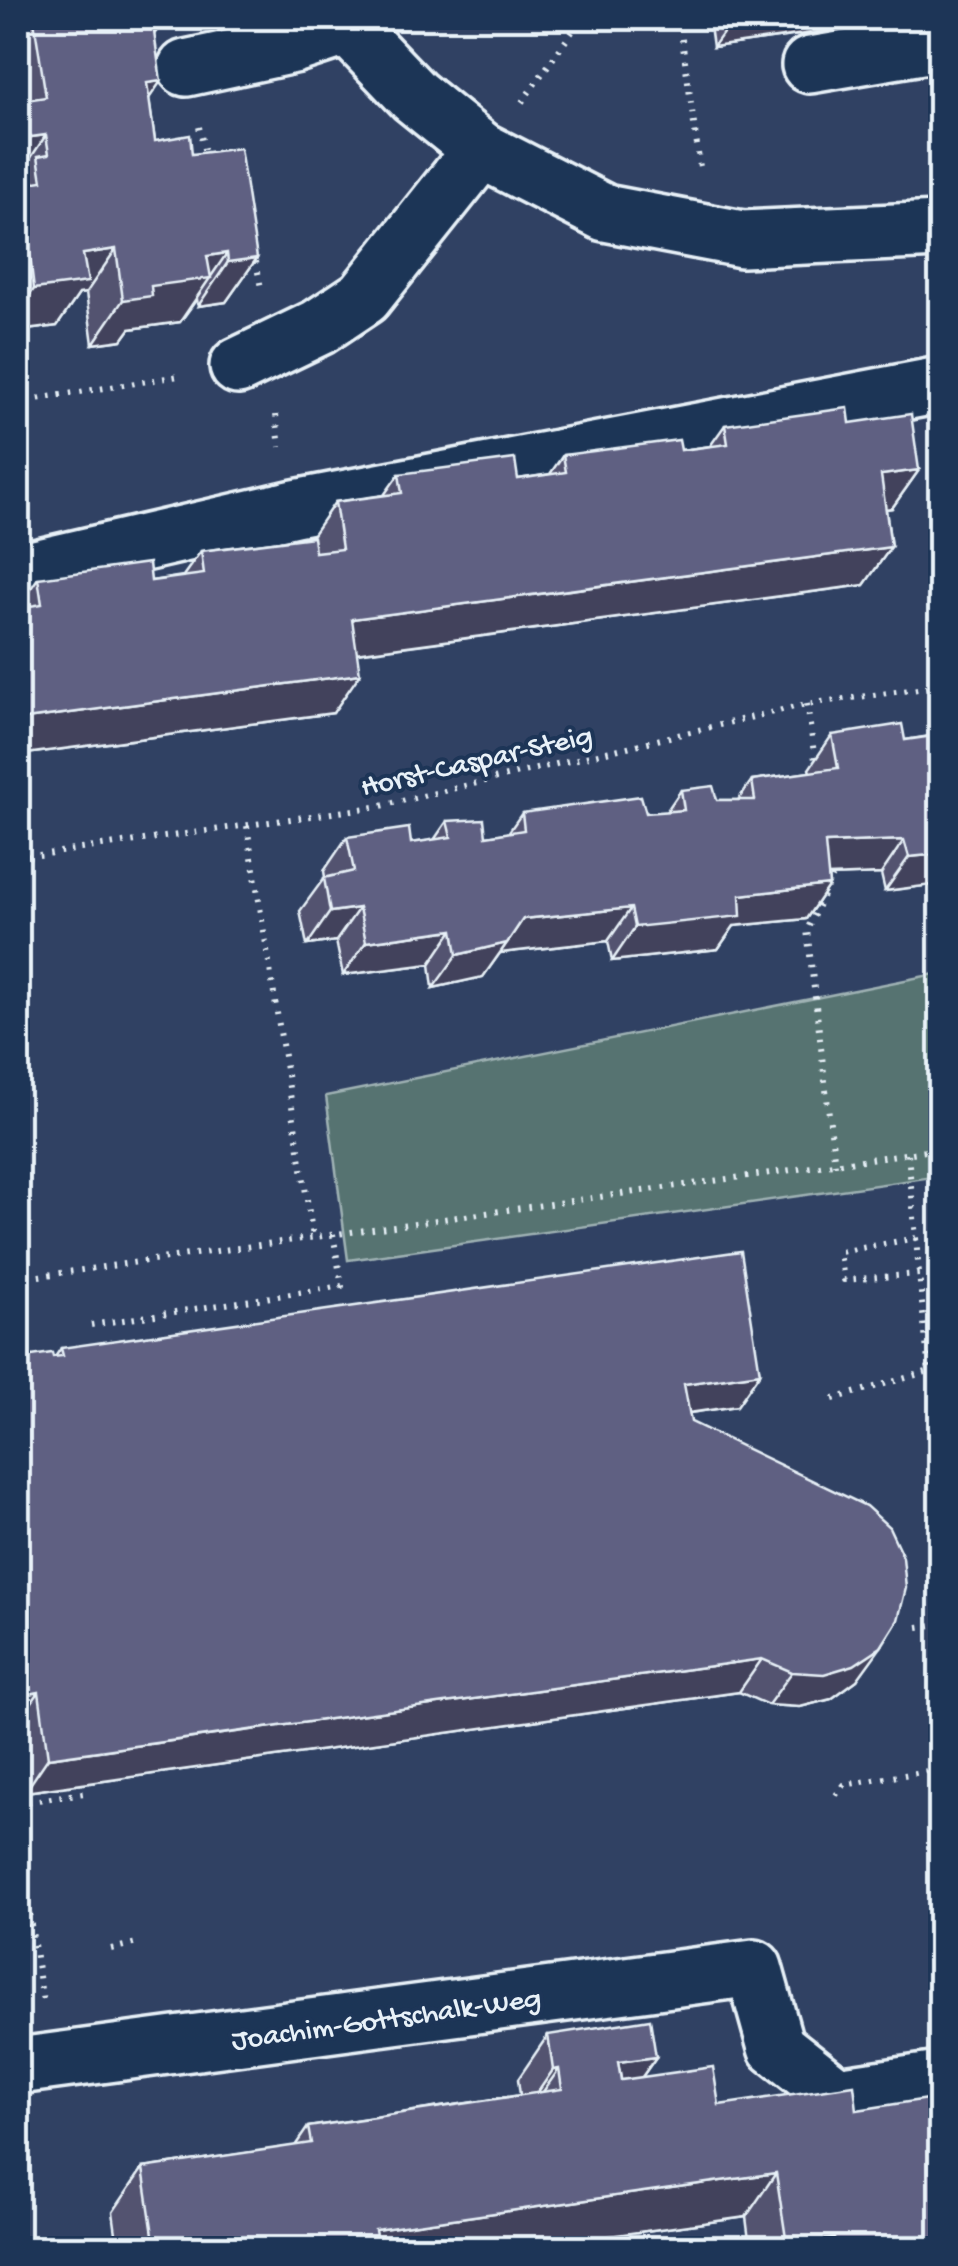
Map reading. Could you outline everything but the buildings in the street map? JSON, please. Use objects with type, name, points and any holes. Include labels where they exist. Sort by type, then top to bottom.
[{"type":"street","points":[[186,68],[293,46],[345,22],[414,96],[482,150],[606,214],[742,239],[940,230]]},
{"type":"street","points":[[810,65],[940,43]]},
{"type":"street","points":[[253,360],[319,327],[364,297],[482,150]]},
{"type":"street","points":[[18,572],[295,508],[940,384]]},
{"type":"street","name":"Joachim-Gottschalk-Weg","points":[[18,2066],[754,1968],[776,2047],[837,2094],[940,2080]]},
{"type":"path","points":[[521,104],[582,18]]},
{"type":"path","points":[[679,18],[700,168]]},
{"type":"path","points":[[186,68],[205,157],[217,166]]},
{"type":"path","points":[[18,402],[253,360],[266,314],[252,240]]},
{"type":"path","points":[[275,408],[278,439]]},
{"type":"path","name":"Horst-Caspar-Steig","points":[[18,858],[381,806],[807,704],[940,686]]},
{"type":"path","points":[[807,704],[816,768]]},
{"type":"path","points":[[247,826],[313,1237]]},
{"type":"path","points":[[832,876],[808,930],[835,1165]]},
{"type":"path","points":[[18,1279],[940,1149]]},
{"type":"path","points":[[908,1154],[930,1372]]},
{"type":"path","points":[[91,1325],[342,1286],[333,1234]]},
{"type":"path","points":[[916,1238],[840,1252],[844,1280],[919,1274]]},
{"type":"path","points":[[833,1398],[940,1368]]},
{"type":"path","points":[[918,1627],[940,1624]]},
{"type":"path","points":[[836,1795],[844,1785],[940,1769]]},
{"type":"path","points":[[18,1803],[84,1794]]},
{"type":"path","points":[[18,1840],[44,2009]]},
{"type":"path","points":[[112,1948],[137,1943]]},
{"type":"green space","points":[[940,973],[940,1176],[348,1260],[326,1096]]}]
